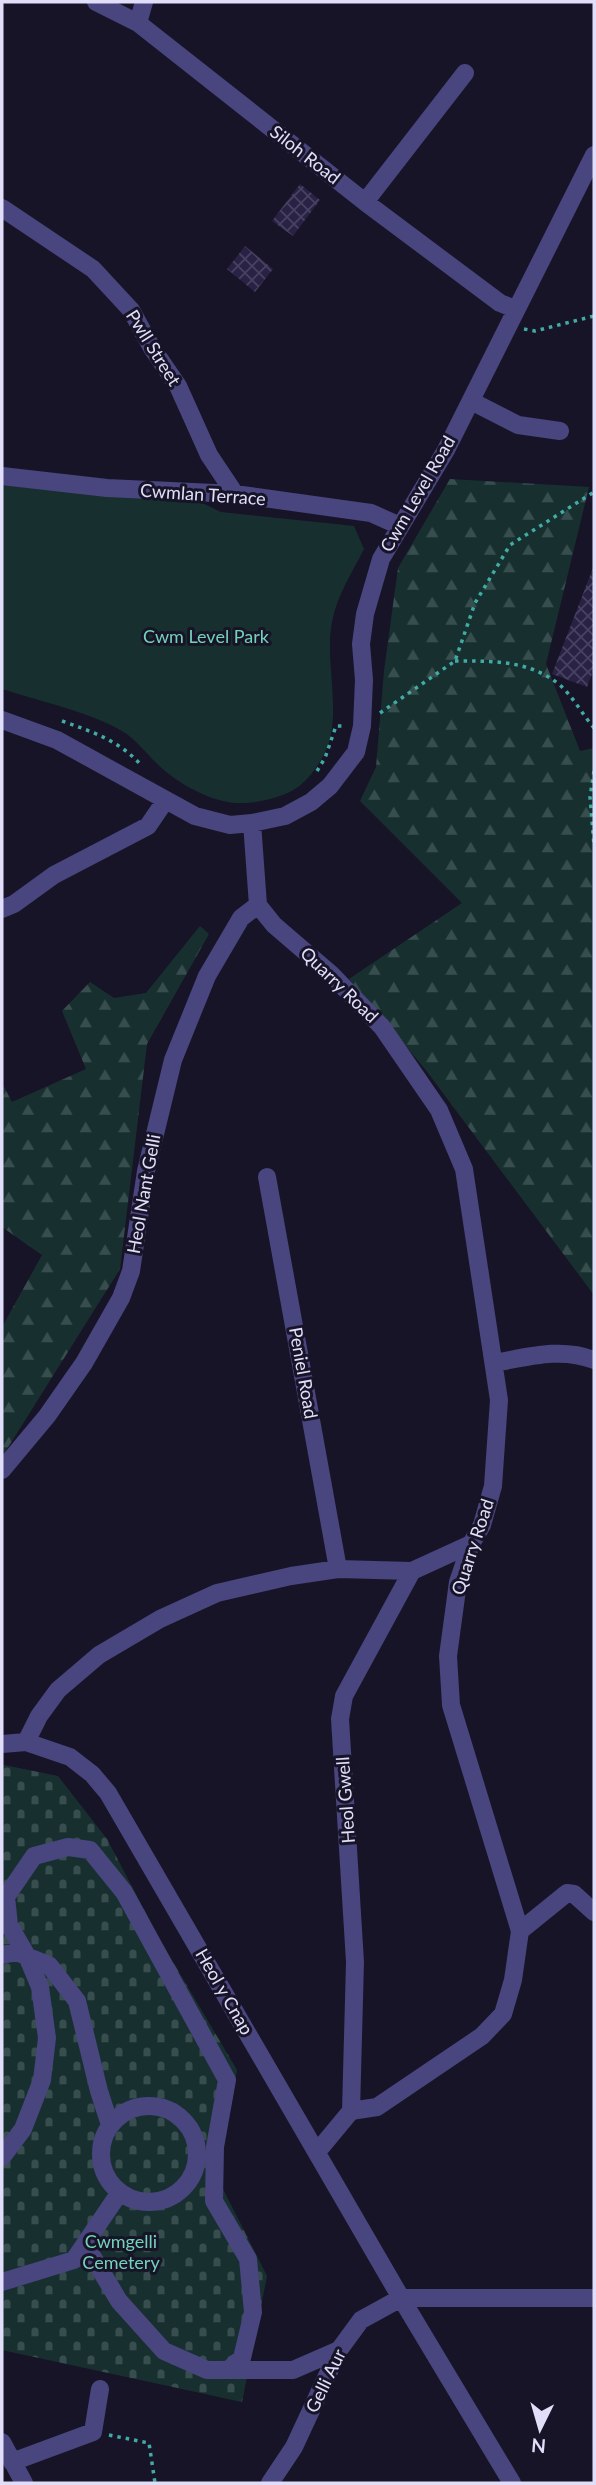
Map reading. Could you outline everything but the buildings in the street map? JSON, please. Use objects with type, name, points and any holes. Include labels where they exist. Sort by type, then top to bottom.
[{"type":"street","name":"Siloh Road","points":[[96,2],[138,23],[365,202],[500,303],[515,309]]},
{"type":"street","points":[[138,23],[145,2]]},
{"type":"street","points":[[365,202],[465,73]]},
{"type":"street","name":"Cwm Level Road","points":[[2,720],[57,740],[195,816],[230,825],[252,824],[285,816],[311,802],[330,786],[356,752],[362,726],[364,680],[361,644],[365,614],[381,559],[446,450],[594,155]]},
{"type":"street","name":"Pwll Street","points":[[2,208],[93,270],[131,310],[177,386],[209,455],[235,494]]},
{"type":"street","points":[[471,401],[518,425],[560,431]]},
{"type":"street","name":"Cwmlan Terrace","points":[[2,476],[107,488],[235,494],[370,513],[400,526]]},
{"type":"street","points":[[2,909],[54,875],[148,826],[165,801]]},
{"type":"street","points":[[252,824],[258,905]]},
{"type":"street","name":"Quarry Road","points":[[258,905],[274,925],[331,974],[382,1027],[439,1110],[464,1169],[499,1400],[493,1486],[482,1525],[471,1544],[458,1582],[448,1656],[451,1705],[520,1931],[513,1980],[503,2014],[482,2036],[377,2108],[351,2111]]},
{"type":"street","name":"Heol Nant Gelli","points":[[2,1469],[47,1416],[84,1363],[121,1298],[131,1270],[146,1171],[173,1060],[207,976],[241,918],[258,905]]},
{"type":"street","name":"Peniel Road","points":[[267,1177],[338,1569]]},
{"type":"street","points":[[494,1363],[554,1352],[581,1355],[594,1360]]},
{"type":"street","points":[[26,1742],[39,1716],[58,1690],[99,1655],[160,1619],[218,1593],[291,1576],[338,1569],[412,1571],[471,1544]]},
{"type":"street","name":"Heol Gwell","points":[[351,2111],[355,1962],[340,1719],[344,1696],[412,1571]]},
{"type":"street","name":"Heol y Cnap","points":[[2,1744],[26,1742],[71,1757],[92,1774],[108,1793],[401,2298],[512,2483]]},
{"type":"street","points":[[2,2157],[23,2129],[42,2080],[47,2038],[40,1987],[27,1956],[9,1925],[6,1897],[34,1856],[68,1847],[90,1850],[124,1892],[227,2080],[215,2147],[215,2201],[248,2259],[253,2312],[242,2358],[228,2370]]},
{"type":"street","points":[[520,1931],[567,1894],[574,1894],[594,1912]]},
{"type":"street","points":[[2,1955],[16,1952],[49,1965],[77,2000],[110,2125]]},
{"type":"street","points":[[153,2106],[168,2110],[182,2119],[192,2132],[197,2147],[196,2164],[180,2191],[166,2199],[150,2202],[134,2199],[120,2192],[110,2181],[102,2161],[104,2139],[110,2125],[122,2114],[153,2106]]},
{"type":"street","points":[[317,2152],[351,2111]]},
{"type":"street","points":[[2,2282],[74,2260],[120,2192]]},
{"type":"street","points":[[85,2244],[119,2301],[164,2351],[207,2370],[293,2371],[339,2350]]},
{"type":"street","points":[[401,2298],[594,2298]]},
{"type":"street","name":"Gelli Aur","points":[[270,2483],[294,2447],[339,2350],[361,2320],[401,2298]]},
{"type":"street","points":[[12,2462],[93,2432],[100,2389]]},
{"type":"street","points":[[2,2442],[24,2483]]},
{"type":"path","points":[[508,327],[536,331],[594,316]]},
{"type":"path","points":[[314,777],[325,758],[336,726],[362,726],[455,661],[475,603],[510,545],[594,492]]},
{"type":"path","points":[[455,661],[507,662],[538,670],[562,687],[594,729]]},
{"type":"path","points":[[54,719],[104,736],[131,753],[142,766],[152,772]]},
{"type":"path","points":[[594,771],[590,797],[594,845]]},
{"type":"path","points":[[93,2432],[149,2443],[155,2483]]},
{"type":"green space","points":[[450,479],[589,487],[546,664],[580,751],[594,748],[594,1295],[425,1069],[349,979],[462,903],[360,801],[376,767],[384,671],[398,568]]},
{"type":"green space","name":"Cwm Level Park","points":[[2,481],[198,501],[221,512],[354,526],[364,549],[341,593],[332,622],[331,734],[323,756],[304,782],[286,794],[256,802],[233,803],[213,798],[177,780],[140,746],[110,724],[2,689]]},
{"type":"green space","points":[[200,926],[209,934],[147,1044],[120,1269],[2,1457],[2,1327],[42,1255],[2,1227],[2,1083],[12,1102],[86,1069],[62,1011],[90,982],[114,998],[146,993]]},
{"type":"green space","name":"Cwmgelli Cemetery","points":[[4,1765],[58,1776],[107,1839],[160,1940],[237,2070],[218,2179],[267,2276],[242,2402],[2,2350]]}]
